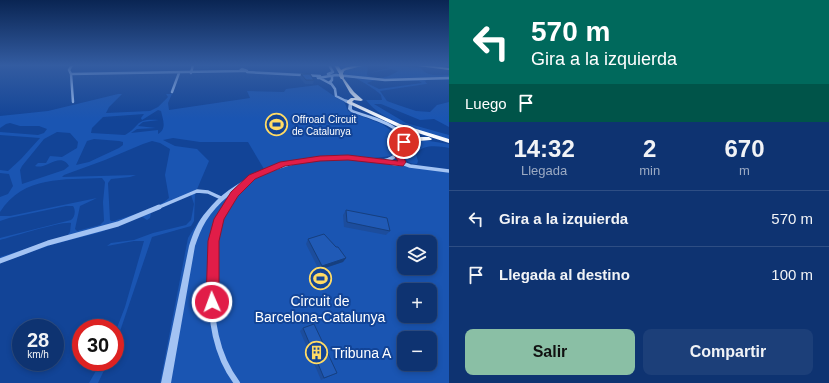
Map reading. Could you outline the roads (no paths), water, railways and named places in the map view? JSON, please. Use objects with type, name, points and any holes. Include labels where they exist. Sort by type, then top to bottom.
[{"type":"highway","points":[[346,83],[352,93],[371,111]]},
{"type":"highway","points":[[350,102],[354,97],[352,93]]},
{"type":"highway","points":[[350,102],[362,102]]},
{"type":"highway","points":[[350,102],[403,128],[449,142]]},
{"type":"highway","points":[[358,106],[362,102]]},
{"type":"highway","points":[[405,144],[423,138],[449,142]]},
{"type":"street","points":[[72,83],[73,102]]},
{"type":"street","points":[[172,92],[175,83]]},
{"type":"street","points":[[328,83],[336,90],[336,96],[350,102],[351,110],[357,114],[392,126],[402,135],[405,144],[398,153],[396,160]]},
{"type":"street","points":[[166,383],[194,238],[207,213],[221,198],[252,177],[278,166],[311,159],[348,158],[396,160],[410,166],[449,171]]},
{"type":"street","points":[[237,383],[224,364],[214,326],[212,276],[213,241],[219,219],[229,201],[252,177]]},
{"type":"street","points":[[0,261],[48,243],[118,224],[196,191],[208,192],[221,198]]},
{"type":"place","name":"Offroad Circuit de Catalunya","points":[[276,125]]},
{"type":"place","name":"Circuit de Barcelona-Catalunya","points":[[320,279]]},
{"type":"place","name":"Tribuna A","points":[[316,353]]}]
